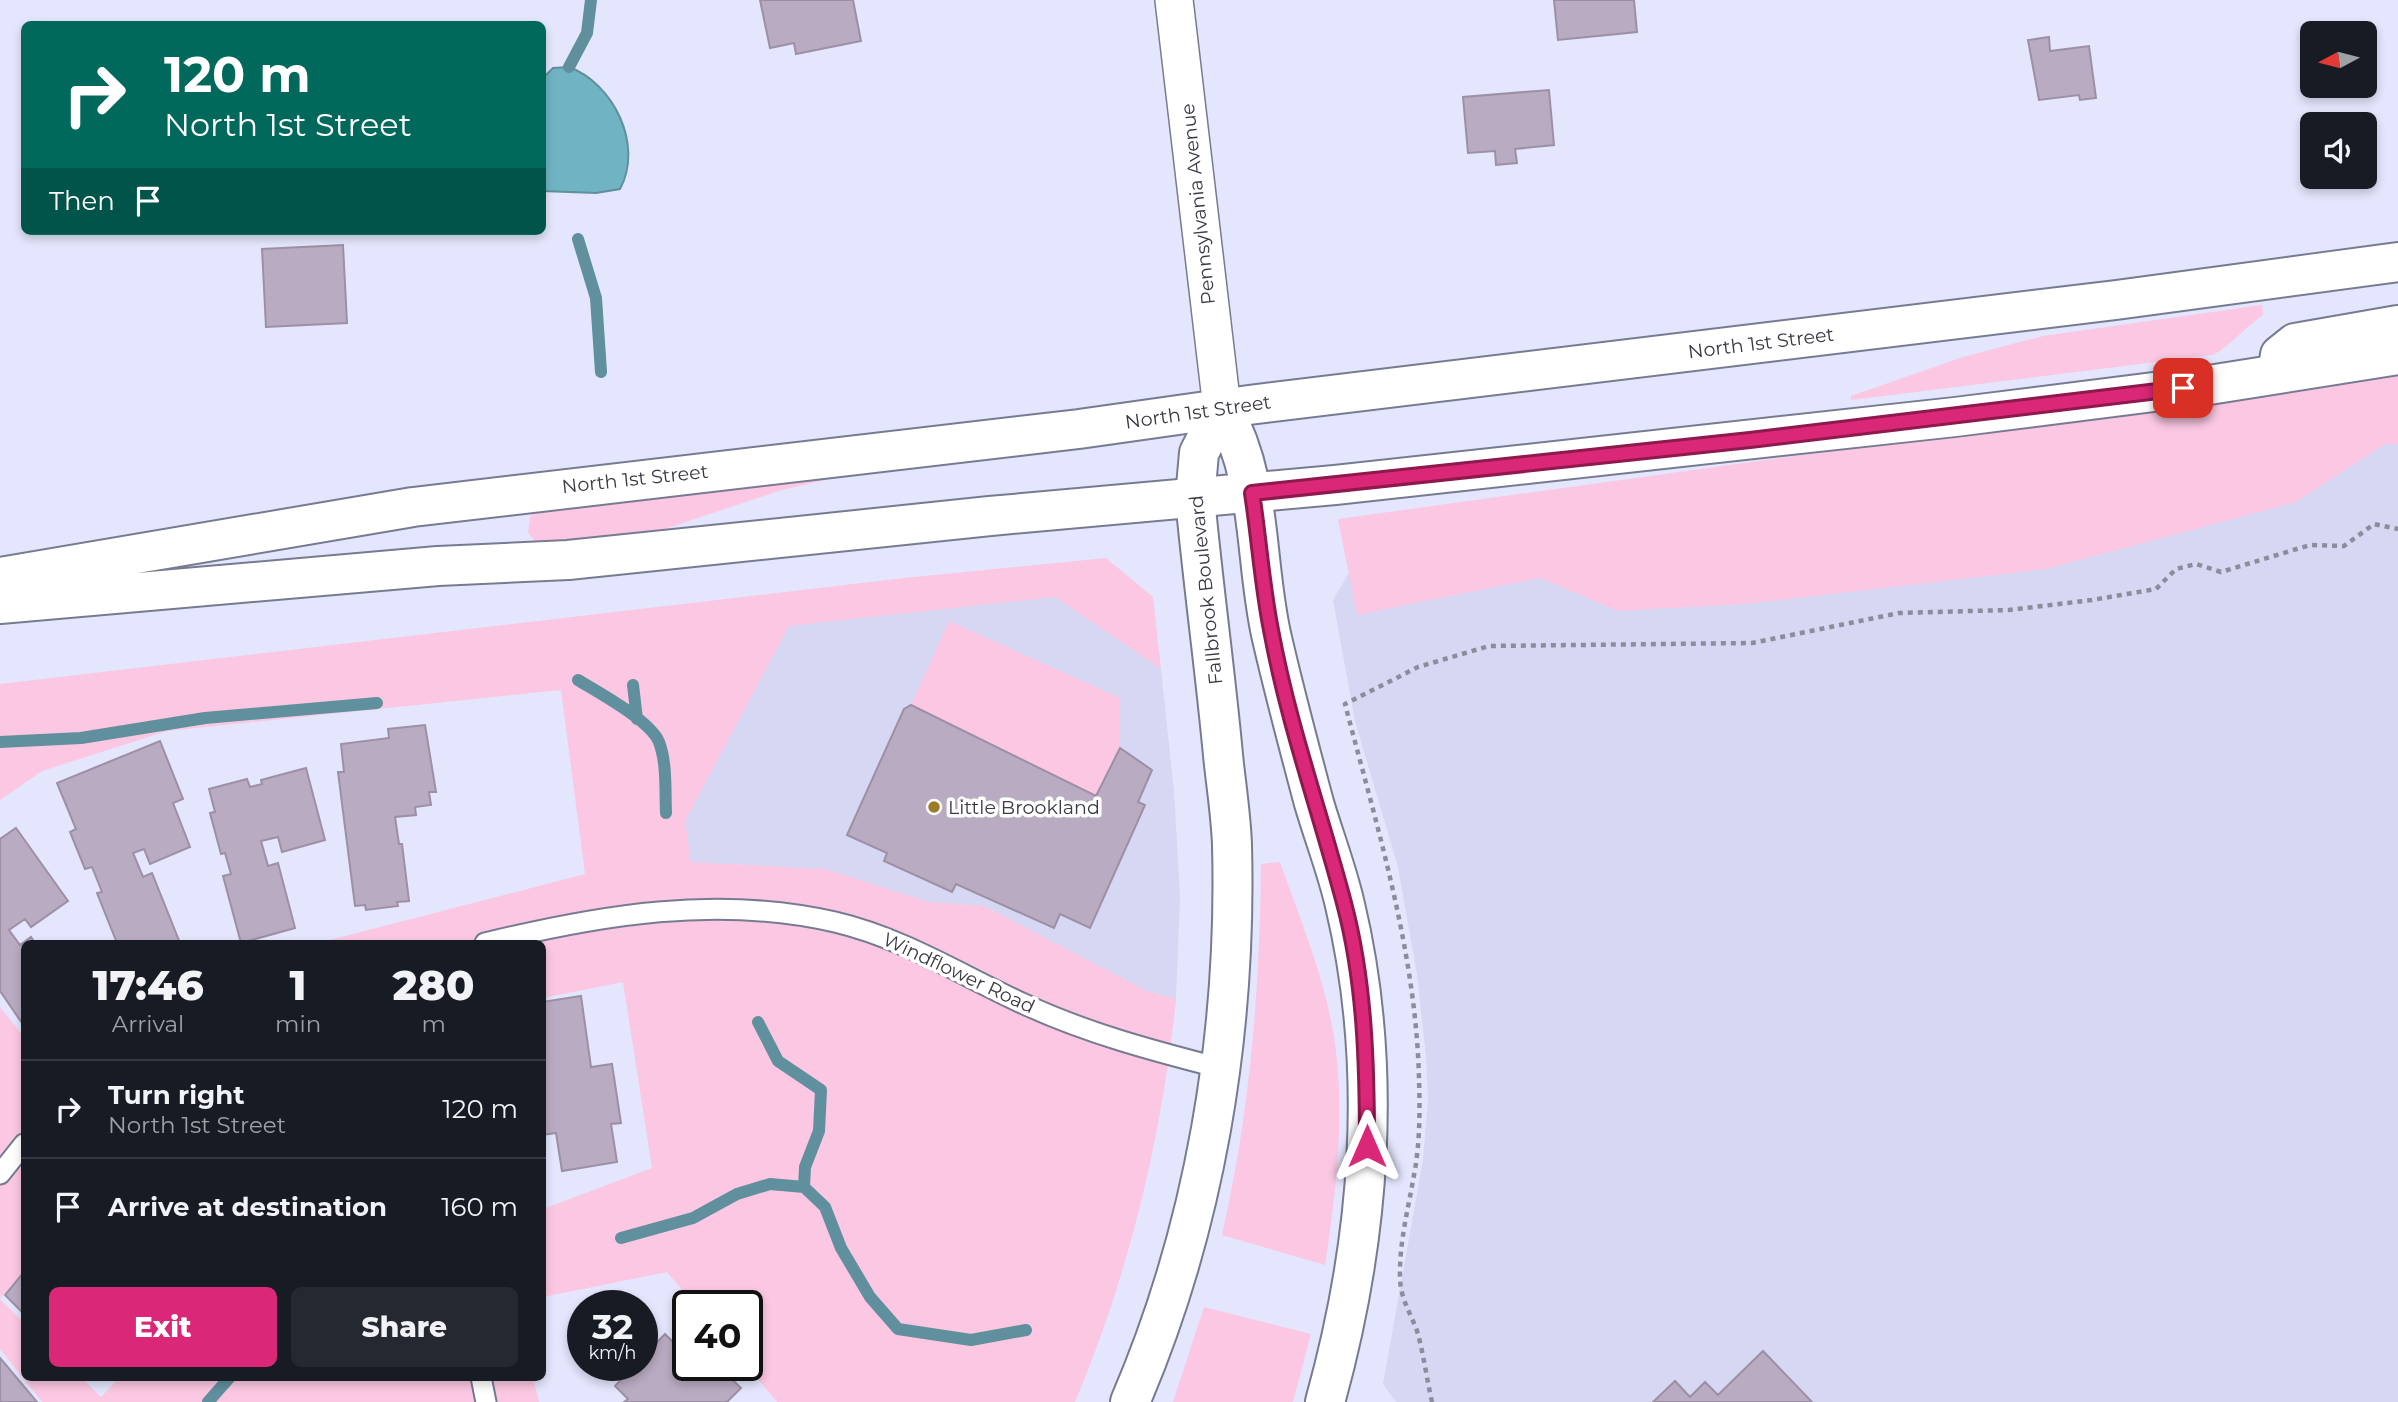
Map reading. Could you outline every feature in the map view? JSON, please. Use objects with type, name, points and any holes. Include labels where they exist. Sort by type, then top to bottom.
[{"type":"main road","name":"North 1st Street","points":[[0,576],[414,507],[1079,429],[1222,408],[2116,300],[2398,262]]},
{"type":"main road","points":[[2277,374],[2280,355],[2295,343],[2398,325]]},
{"type":"main road","points":[[0,604],[438,566],[568,560],[1252,493],[1955,417],[2398,355]]},
{"type":"main road","points":[[1222,408],[1239,438],[1252,493],[1270,630],[1314,804],[1345,905],[1361,996],[1367,1072],[1367,1171],[1358,1258],[1345,1332],[1325,1402]]},
{"type":"main road","name":"Fallbrook Boulevard","points":[[1130,1402],[1150,1355],[1178,1272],[1204,1171],[1220,1068],[1232,946],[1232,842],[1195,498],[1199,453],[1222,408]]},
{"type":"street","name":"Pennsylvania Avenue","points":[[1174,0],[1222,408]]},
{"type":"lane","name":"Windflower Road","points":[[497,940],[545,928],[641,912],[690,908],[788,914],[835,922],[885,937],[929,955],[1023,1004],[1066,1022],[1220,1068]]},
{"type":"lane","points":[[0,1174],[21,1148]]},
{"type":"lane","points":[[482,1381],[486,1402]]},
{"type":"path","points":[[1345,705],[1418,667],[1489,646],[1752,643],[1899,613],[2009,610],[2092,600],[2156,589],[2176,569],[2196,564],[2221,572],[2310,545],[2344,546],[2374,523],[2398,529]]},
{"type":"shaded area","points":[[569,67],[585,75],[611,101],[626,135],[628,154],[627,172],[620,189],[596,193],[546,191],[546,75],[553,68]]},
{"type":"shaded area","points":[[2262,305],[2263,315],[2213,355],[1851,400],[1851,396],[1963,357],[2043,336]]},
{"type":"shaded area","points":[[2398,373],[2398,444],[2385,444],[2296,502],[2046,569],[1745,604],[1618,611],[1540,578],[1357,615],[1338,519]]},
{"type":"shaded area","points":[[2398,407],[2398,1402],[1396,1402],[1383,1384],[1423,1160],[1428,1100],[1426,1057],[1417,974],[1398,867],[1355,721],[1333,600],[1379,522]]},
{"type":"shaded area","points":[[825,475],[825,480],[782,490],[662,530],[538,544],[528,533],[530,517],[536,511]]},
{"type":"shaded area","points":[[1106,558],[1153,597],[1161,669],[1055,597],[789,626],[685,821],[691,862],[825,869],[929,902],[984,906],[1149,992],[1176,999],[1162,1102],[1140,1204],[1112,1304],[1075,1402],[777,1402],[759,1381],[763,1381],[763,1290],[682,1290],[667,1272],[567,1290],[546,1296],[546,1208],[652,1168],[623,982],[546,997],[546,940],[330,940],[585,874],[561,690],[167,731],[42,771],[0,800],[0,684],[904,578]]},
{"type":"shaded area","name":"Little Brookland","points":[[1055,597],[1161,669],[1174,792],[1180,896],[1176,999],[1149,992],[984,906],[929,902],[825,869],[691,862],[685,821],[789,626]]},
{"type":"shaded area","points":[[949,621],[1120,698],[1120,748],[1096,796],[911,705]]},
{"type":"shaded area","points":[[1280,862],[1323,988],[1337,1060],[1338,1148],[1325,1265],[1222,1235],[1240,1143],[1252,1051],[1261,864]]},
{"type":"shaded area","points":[[0,1007],[21,1033],[21,1275],[0,1298]]},
{"type":"shaded area","points":[[0,1299],[21,1320],[21,1376],[0,1349]]},
{"type":"shaded area","points":[[1204,1307],[1311,1334],[1293,1402],[1173,1402]]},
{"type":"shaded area","points":[[25,1381],[85,1381],[101,1397],[116,1381],[534,1381],[539,1402],[42,1402]]},
{"type":"building","points":[[760,0],[853,0],[861,41],[796,54],[794,43],[770,48]]},
{"type":"building","points":[[1554,0],[1634,0],[1637,32],[1558,40]]},
{"type":"building","points":[[2049,37],[2050,51],[2089,46],[2096,98],[2080,100],[2079,95],[2039,100],[2028,40]]},
{"type":"building","points":[[1549,90],[1554,145],[1515,149],[1517,163],[1496,165],[1495,151],[1468,153],[1463,97]]},
{"type":"building","points":[[343,245],[347,323],[266,327],[262,249]]},
{"type":"building","name":"Little Brookland","points":[[911,705],[1096,796],[1120,748],[1152,770],[1138,802],[1145,805],[1090,928],[1060,914],[1054,928],[956,884],[952,892],[884,861],[887,853],[847,835],[904,709]]},
{"type":"building","points":[[425,725],[436,792],[429,792],[431,805],[415,807],[416,815],[395,817],[399,844],[402,844],[409,901],[397,902],[398,906],[366,910],[365,905],[355,906],[338,772],[344,772],[341,744],[389,738],[388,729]]},
{"type":"building","points":[[160,741],[183,799],[173,803],[190,847],[150,864],[144,849],[133,853],[143,877],[152,873],[179,940],[116,940],[97,893],[102,892],[92,867],[85,869],[70,832],[76,829],[57,783]]},
{"type":"building","points":[[306,768],[325,840],[282,852],[278,837],[261,841],[268,866],[278,863],[295,928],[252,940],[240,940],[223,876],[231,874],[225,853],[221,854],[210,813],[215,812],[209,789],[247,779],[250,787],[262,784],[261,780]]},
{"type":"building","points":[[16,828],[68,901],[31,927],[25,919],[9,930],[21,944],[21,1022],[0,991],[0,839]]},
{"type":"building","points":[[581,996],[591,1067],[612,1064],[621,1123],[611,1124],[617,1162],[562,1171],[556,1133],[546,1134],[546,1001]]},
{"type":"building","points":[[21,1276],[21,1311],[5,1295]]},
{"type":"building","points":[[665,1334],[672,1341],[672,1381],[734,1381],[741,1388],[727,1402],[624,1402],[628,1399],[615,1386],[620,1381],[658,1381],[658,1341]]},
{"type":"building","points":[[1763,1351],[1812,1402],[1653,1402],[1675,1381],[1690,1397],[1705,1382],[1718,1395]]},
{"type":"building","points":[[0,1358],[37,1402],[0,1402]]},
{"type":"waterway","points":[[569,67],[587,33],[591,0]]},
{"type":"waterway","points":[[578,239],[596,298],[601,372]]},
{"type":"waterway","points":[[578,680],[623,708],[654,734],[663,759],[666,813]]},
{"type":"waterway","points":[[633,685],[637,719]]},
{"type":"waterway","points":[[0,742],[81,738],[205,718],[377,703]]},
{"type":"waterway","points":[[758,1022],[778,1061],[821,1090],[819,1131],[805,1167],[804,1187],[825,1207],[841,1248],[870,1297],[898,1329],[971,1340],[1026,1330]]},
{"type":"waterway","points":[[621,1238],[693,1218],[737,1194],[770,1184],[804,1187]]},
{"type":"waterway","points":[[208,1402],[226,1381]]},
{"type":"place","name":"Little Brookland","points":[[934,807]]},
{"type":"route","points":[[1367,1146],[1367,1072],[1361,996],[1345,905],[1314,804],[1270,630],[1252,493],[1955,417],[2183,388]]}]
